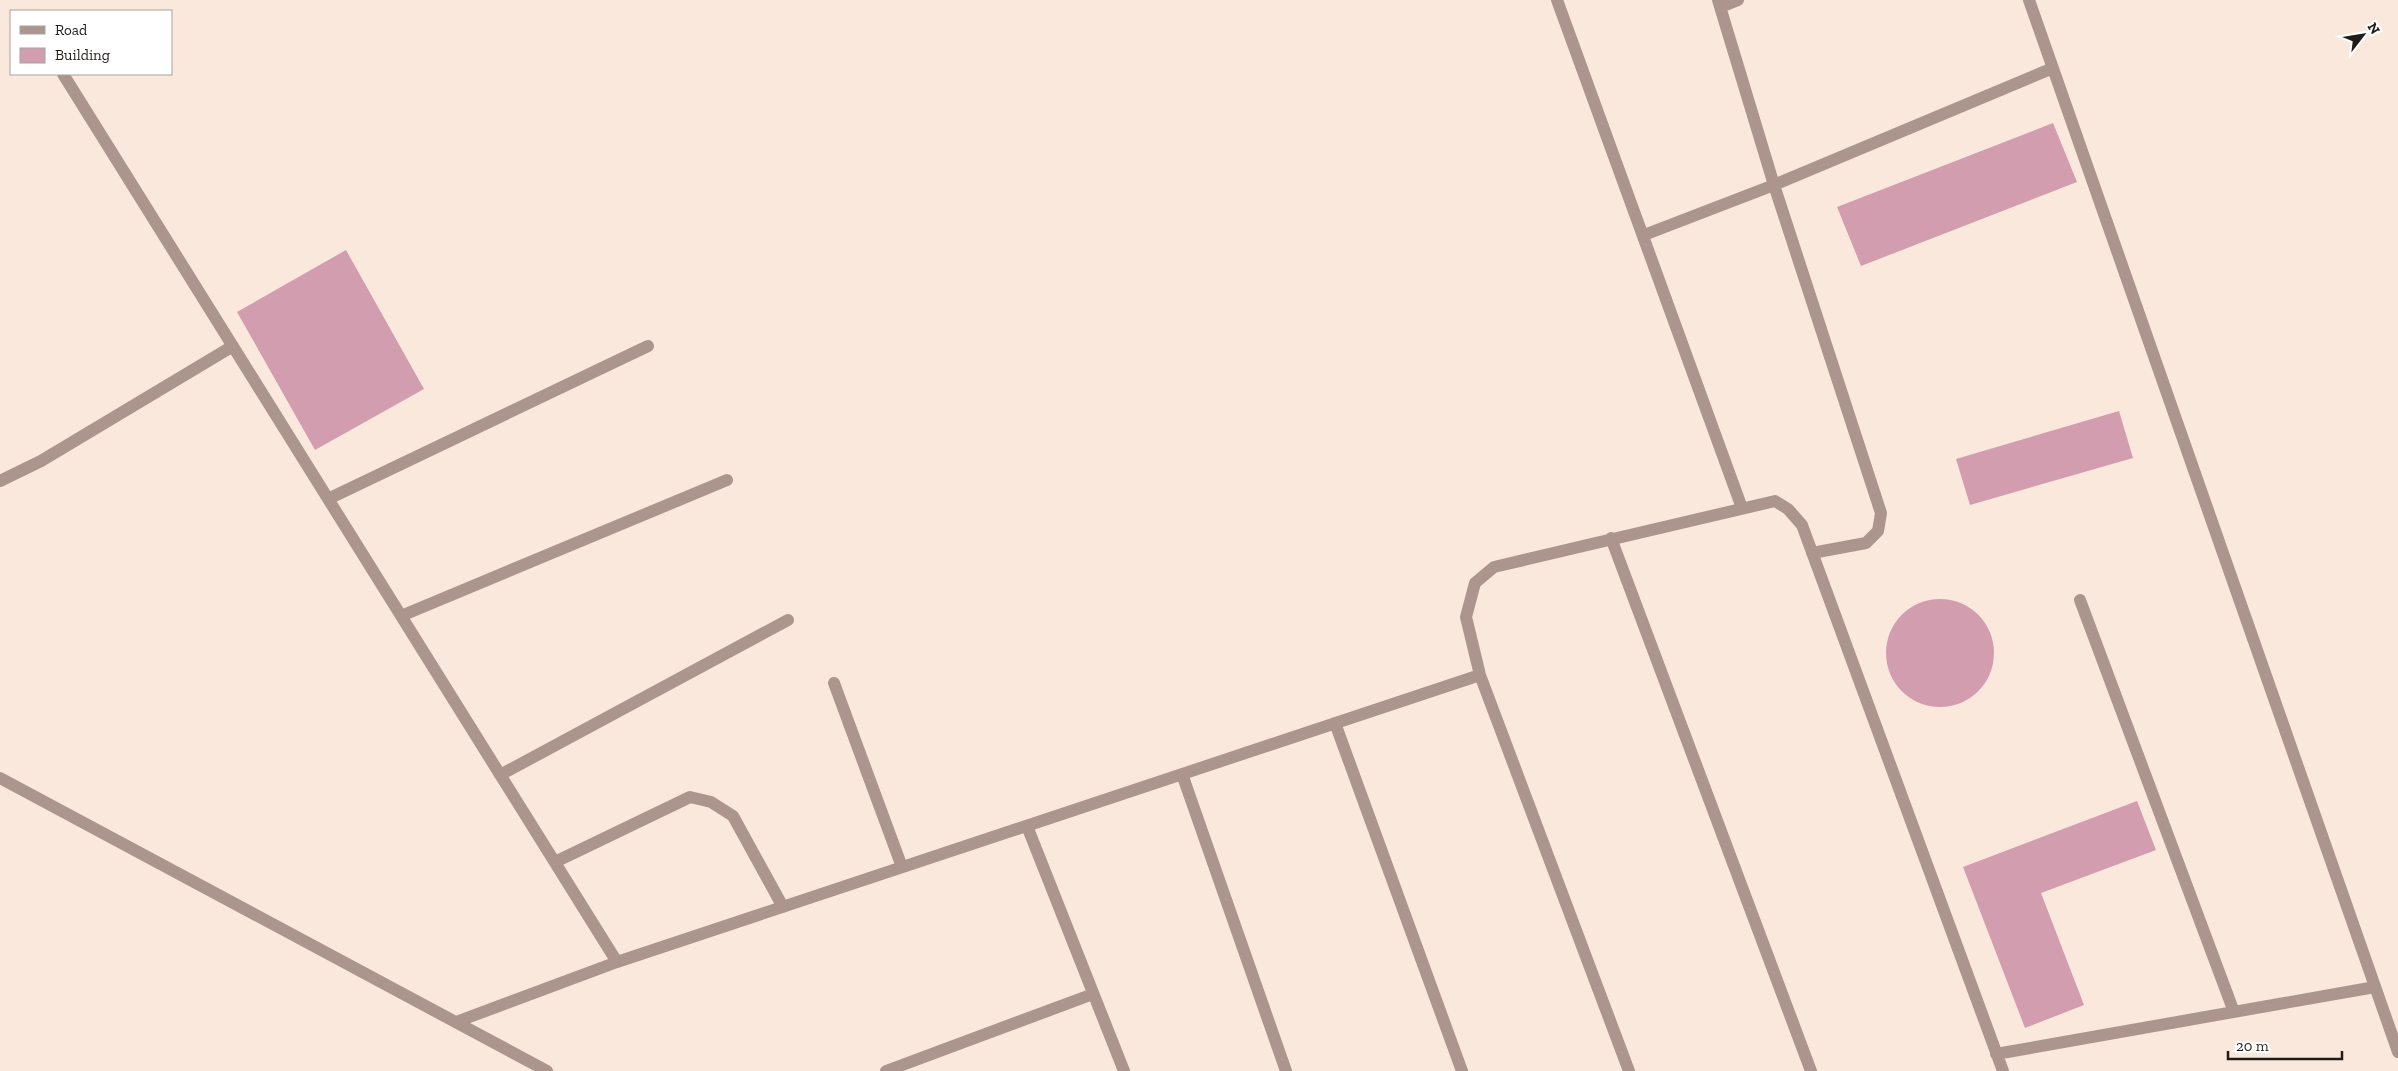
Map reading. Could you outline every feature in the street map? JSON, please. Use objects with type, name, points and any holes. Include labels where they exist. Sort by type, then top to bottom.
[{"type":"street","points":[[1557,0],[1742,508]]},
{"type":"street","points":[[1738,0],[1719,3],[1774,184],[1881,513],[1878,531],[1866,543],[1812,553]]},
{"type":"street","points":[[2028,0],[2398,1052]]},
{"type":"street","points":[[1644,235],[1774,184],[2053,68]]},
{"type":"street","points":[[64,75],[617,962]]},
{"type":"street","points":[[0,481],[41,461],[233,346]]},
{"type":"street","points":[[328,499],[648,346]]},
{"type":"street","points":[[401,616],[727,480]]},
{"type":"street","points":[[1629,1071],[1480,675],[1466,617],[1475,583],[1494,566],[1775,501],[1788,509],[1802,525],[2003,1071]]},
{"type":"street","points":[[1611,538],[1811,1071]]},
{"type":"street","points":[[2080,600],[2234,1012]]},
{"type":"street","points":[[500,775],[788,620]]},
{"type":"street","points":[[456,1022],[617,962],[1480,675]]},
{"type":"street","points":[[834,683],[902,867]]},
{"type":"street","points":[[1335,723],[1462,1071]]},
{"type":"street","points":[[1182,774],[1286,1071]]},
{"type":"street","points":[[0,778],[547,1071]]},
{"type":"street","points":[[555,862],[690,797],[711,802],[733,816],[783,907]]},
{"type":"street","points":[[1028,826],[1124,1071]]},
{"type":"street","points":[[1996,1054],[2375,987]]},
{"type":"street","points":[[886,1071],[1093,994]]},
{"type":"building","points":[[2053,123],[2077,182],[1861,266],[1837,207]]},
{"type":"building","points":[[346,250],[424,389],[315,450],[237,312]]},
{"type":"building","points":[[2119,411],[2133,458],[1970,505],[1956,459]]},
{"type":"building","points":[[1940,599],[1961,603],[1978,615],[1990,632],[1994,653],[1990,674],[1978,691],[1961,703],[1940,707],[1919,703],[1902,691],[1890,674],[1886,653],[1890,632],[1902,615],[1919,603]]},
{"type":"building","points":[[2137,801],[2156,850],[2041,893],[2084,1005],[2025,1028],[1963,867]]}]
